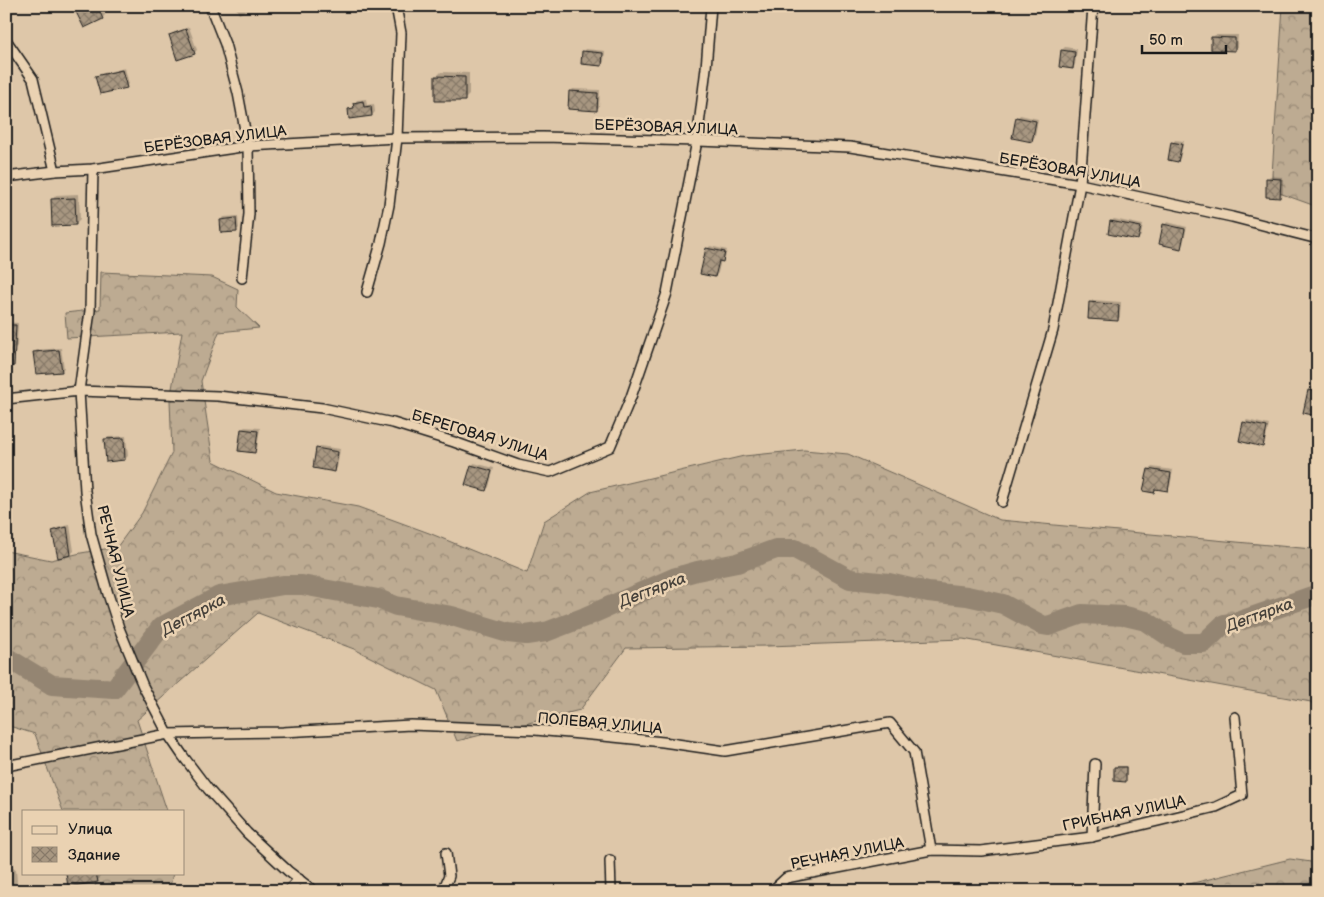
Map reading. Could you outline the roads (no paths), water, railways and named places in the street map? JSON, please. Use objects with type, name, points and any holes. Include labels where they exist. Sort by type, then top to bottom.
[{"type":"street","points":[[210,6],[225,44],[238,93],[248,146],[249,214],[242,278]]},
{"type":"street","points":[[367,292],[381,243],[389,205],[397,138],[401,33],[396,6]]},
{"type":"street","name":"БЕРЕГОВАЯ УЛИЦА","points":[[6,399],[79,391],[218,396],[322,408],[393,423],[518,465],[550,472],[610,446],[631,397],[667,292],[697,141],[706,68],[710,6]]},
{"type":"street","points":[[1002,502],[1053,330],[1080,184],[1093,6]]},
{"type":"street","points":[[6,40],[33,79],[55,171]]},
{"type":"street","name":"БЕРЁЗОВАЯ УЛИЦА","points":[[6,177],[93,169],[248,146],[397,138],[543,137],[697,141],[850,148],[1080,184],[1232,217],[1318,239]]},
{"type":"street","name":"РЕЧНАЯ УЛИЦА","points":[[93,169],[90,311],[79,391],[85,491],[91,534],[118,628],[142,686],[168,734],[194,771],[247,833],[314,891]]},
{"type":"street","name":"ГРИБНАЯ УЛИЦА","points":[[931,850],[981,850],[1092,837],[1216,807],[1242,795],[1235,717]]},
{"type":"street","name":"ПОЛЕВАЯ УЛИЦА","points":[[168,734],[283,732],[411,725],[535,730],[664,742],[725,751],[890,722],[914,752],[931,850]]},
{"type":"street","points":[[6,766],[168,734]]},
{"type":"street","points":[[1092,837],[1095,764]]},
{"type":"street","name":"РЕЧНАЯ УЛИЦА","points":[[772,891],[786,878],[931,850]]},
{"type":"street","points":[[443,891],[449,876],[446,853]]},
{"type":"street","points":[[610,860],[611,891]]},
{"type":"street","points":[[288,891],[299,879]]},
{"type":"waterway","name":"Дегтярка","points":[[6,657],[52,685],[114,689],[161,627],[219,596],[283,585],[302,585],[378,599],[396,606],[452,616],[508,633],[526,635],[546,632],[585,617],[676,577],[737,563],[776,549],[795,549],[850,579],[889,583],[928,592],[967,596],[1003,604],[1042,625],[1048,626],[1082,614],[1125,616],[1146,621],[1183,643],[1204,643],[1224,624],[1240,621],[1318,594]]}]
